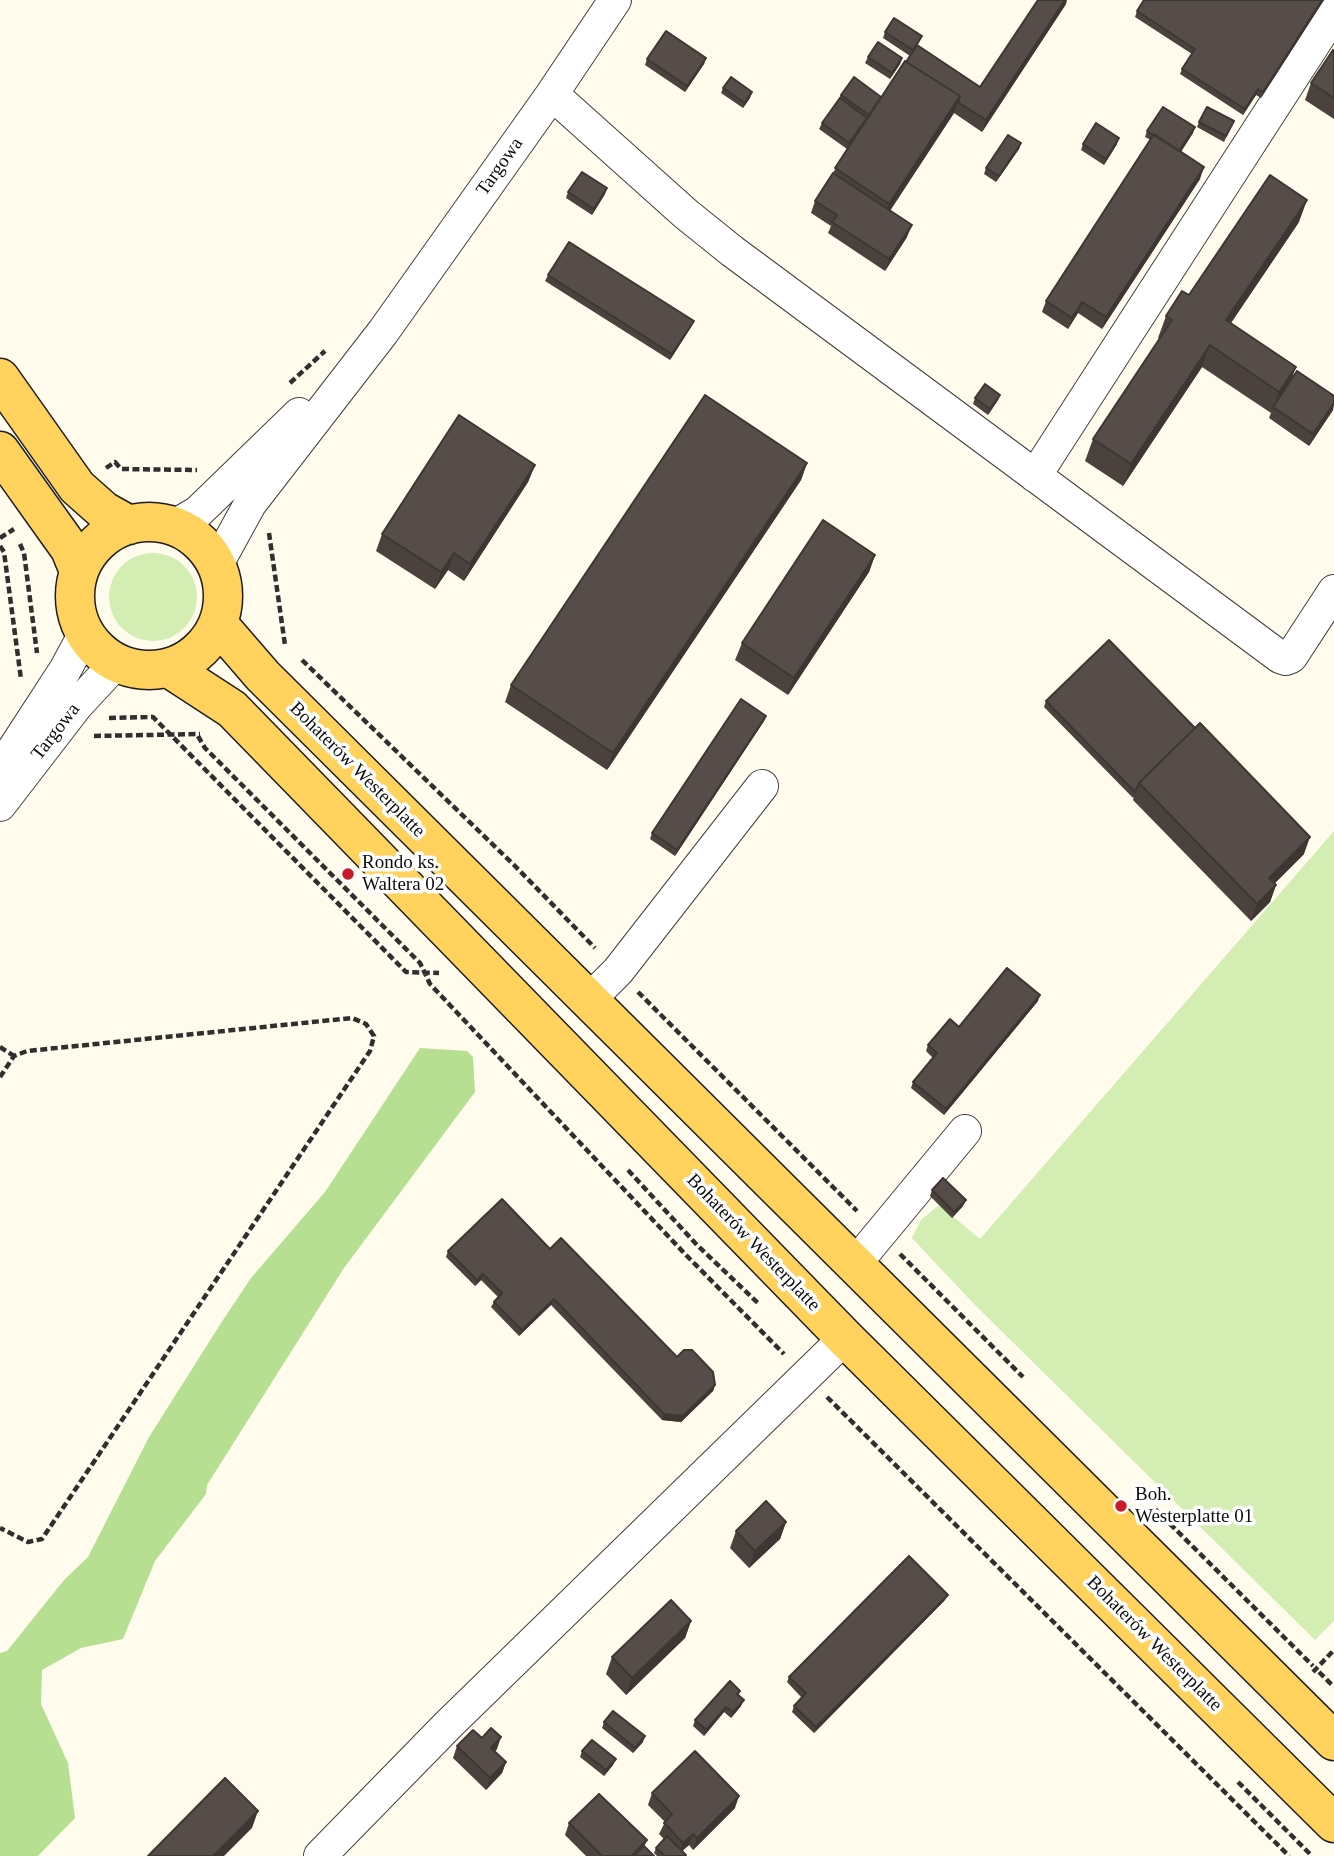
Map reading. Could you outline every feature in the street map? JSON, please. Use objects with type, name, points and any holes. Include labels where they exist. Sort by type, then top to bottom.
[{"type":"main road","points":[[0,378],[77,487],[104,511],[129,525]]},
{"type":"main road","points":[[0,451],[70,549],[79,571]]},
{"type":"main road","points":[[151,522],[174,526],[199,542],[216,566],[223,594],[218,624],[198,651],[169,668],[142,670],[116,663],[98,650],[85,633],[77,613],[75,592],[79,571],[87,555],[113,532],[129,525],[151,522]]},
{"type":"main road","name":"Bohaterów Westerplatte","points":[[218,624],[263,676],[1334,1741]]},
{"type":"main road","name":"Bohaterów Westerplatte","points":[[169,668],[232,709],[845,1338],[1334,1823]]},
{"type":"street","name":"Targowa","points":[[216,566],[250,504],[383,332],[552,94],[615,0]]},
{"type":"street","points":[[1035,476],[1332,19]]},
{"type":"street","points":[[552,94],[686,214],[732,251],[1280,657],[1291,657],[1334,591]]},
{"type":"street","name":"Targowa","points":[[174,526],[198,512],[383,332]]},
{"type":"street","name":"Targowa","points":[[0,770],[65,670],[85,633]]},
{"type":"street","name":"Targowa","points":[[0,805],[77,705],[116,663]]},
{"type":"street","points":[[589,1000],[618,971],[762,786]]},
{"type":"street","points":[[855,1264],[965,1132]]},
{"type":"street","points":[[320,1856],[449,1725],[845,1338]]},
{"type":"path","points":[[0,546],[4,552],[21,679]]},
{"type":"path","points":[[285,646],[341,697],[618,971],[1030,1385]]},
{"type":"path","points":[[174,736],[406,972],[445,974]]},
{"type":"path","points":[[198,736],[205,748],[420,963],[430,984],[675,1244],[1289,1856]]},
{"type":"path","points":[[0,1077],[14,1056],[27,1051],[352,1018],[366,1024],[374,1036],[370,1051],[42,1539],[28,1542],[0,1528]]},
{"type":"path","points":[[0,1047],[14,1056]]},
{"type":"path","points":[[623,1164],[697,1245],[763,1309]]},
{"type":"path","points":[[1151,1505],[1334,1687]]},
{"type":"path","points":[[1233,1777],[1312,1856]]},
{"type":"green space","points":[[144,553],[162,553],[178,560],[190,572],[197,588],[197,606],[190,622],[178,634],[162,641],[144,641],[128,634],[116,622],[109,606],[109,588],[116,572],[128,560]]},
{"type":"green space","points":[[1334,831],[1334,1621],[1315,1640],[974,1304],[912,1238],[921,1220],[939,1205],[980,1239]]},
{"type":"green space","points":[[420,1048],[467,1051],[473,1057],[475,1092],[344,1268],[207,1485],[206,1494],[155,1561],[123,1639],[81,1648],[42,1670],[41,1704],[68,1763],[75,1818],[38,1856],[0,1856],[0,1653],[7,1651],[64,1580],[88,1557],[149,1437],[223,1320],[251,1278],[325,1192]]},
{"type":"building","points":[[1038,0],[1065,0],[986,120],[958,102],[960,96],[906,62],[917,45],[980,87]]},
{"type":"building","points":[[1144,0],[1322,0],[1263,92],[1258,89],[1245,109],[1182,69],[1195,49],[1137,11]]},
{"type":"building","points":[[894,18],[922,36],[913,50],[885,32]]},
{"type":"building","points":[[666,31],[706,58],[687,86],[647,59]]},
{"type":"building","points":[[878,42],[902,58],[892,73],[868,57]]},
{"type":"building","points":[[1334,51],[1334,98],[1311,83]]},
{"type":"building","points":[[905,61],[960,96],[889,204],[835,168]]},
{"type":"building","points":[[731,77],[752,92],[745,103],[723,88]]},
{"type":"building","points":[[854,77],[881,97],[869,115],[841,95]]},
{"type":"building","points":[[840,98],[867,118],[849,143],[822,123]]},
{"type":"building","points":[[1163,107],[1195,127],[1179,151],[1147,131]]},
{"type":"building","points":[[1207,107],[1234,121],[1226,136],[1199,122]]},
{"type":"building","points":[[1096,123],[1119,138],[1106,159],[1083,144]]},
{"type":"building","points":[[1154,134],[1204,167],[1106,317],[1082,302],[1072,318],[1046,301]]},
{"type":"building","points":[[1008,135],[1021,143],[999,176],[986,168]]},
{"type":"building","points":[[582,172],[607,188],[594,209],[568,192]]},
{"type":"building","points":[[833,173],[912,225],[889,259],[832,222],[837,215],[815,201]]},
{"type":"building","points":[[1270,175],[1307,200],[1226,320],[1296,367],[1279,392],[1210,345],[1131,464],[1093,439],[1172,320],[1166,316],[1182,291],[1189,295]]},
{"type":"building","points":[[569,242],[694,321],[672,354],[548,275]]},
{"type":"building","points":[[1297,371],[1334,396],[1334,403],[1313,434],[1273,407]]},
{"type":"building","points":[[985,384],[1000,395],[990,409],[975,398]]},
{"type":"building","points":[[705,395],[807,463],[613,753],[511,685]]},
{"type":"building","points":[[459,415],[535,465],[470,564],[454,553],[441,572],[382,534]]},
{"type":"building","points":[[823,520],[875,555],[794,678],[742,643]]},
{"type":"building","points":[[1109,640],[1195,728],[1139,783],[1135,792],[1046,701]]},
{"type":"building","points":[[741,699],[766,716],[677,850],[652,833]]},
{"type":"building","points":[[1200,723],[1310,837],[1269,878],[1276,885],[1257,904],[1139,783]]},
{"type":"building","points":[[1007,968],[1040,995],[946,1109],[913,1082],[937,1053],[928,1045],[950,1019],[959,1027]]},
{"type":"building","points":[[943,1178],[966,1200],[954,1212],[932,1190]]},
{"type":"building","points":[[502,1199],[550,1249],[561,1238],[677,1357],[684,1350],[692,1350],[713,1372],[715,1385],[683,1416],[664,1414],[554,1299],[522,1330],[494,1302],[502,1293],[483,1274],[477,1280],[448,1251]]},
{"type":"building","points":[[766,1501],[786,1522],[755,1551],[736,1531]]},
{"type":"building","points":[[909,1556],[948,1595],[816,1727],[794,1706],[806,1693],[789,1677]]},
{"type":"building","points":[[671,1600],[691,1621],[632,1678],[612,1657]]},
{"type":"building","points":[[730,1681],[740,1691],[737,1694],[744,1700],[733,1712],[726,1707],[706,1730],[695,1720]]},
{"type":"building","points":[[613,1711],[645,1736],[635,1748],[604,1722]]},
{"type":"building","points":[[491,1728],[501,1737],[491,1748],[506,1762],[490,1778],[457,1746],[473,1730],[482,1738]]},
{"type":"building","points":[[592,1740],[616,1759],[606,1770],[582,1751]]},
{"type":"building","points":[[695,1751],[739,1796],[697,1838],[693,1834],[683,1843],[664,1823],[672,1814],[652,1793]]},
{"type":"building","points":[[225,1778],[258,1811],[213,1856],[148,1856]]},
{"type":"building","points":[[599,1794],[647,1840],[631,1856],[602,1856],[569,1823]]},
{"type":"building","points":[[667,1836],[686,1855],[665,1856],[656,1848]]},
{"type":"building","points":[[644,1846],[654,1856],[634,1856]]},
{"type":"place","name":"Rondo ks. Waltera 02","points":[[348,874]]},
{"type":"place","name":"Boh. Westerplatte 01","points":[[1121,1506]]}]
